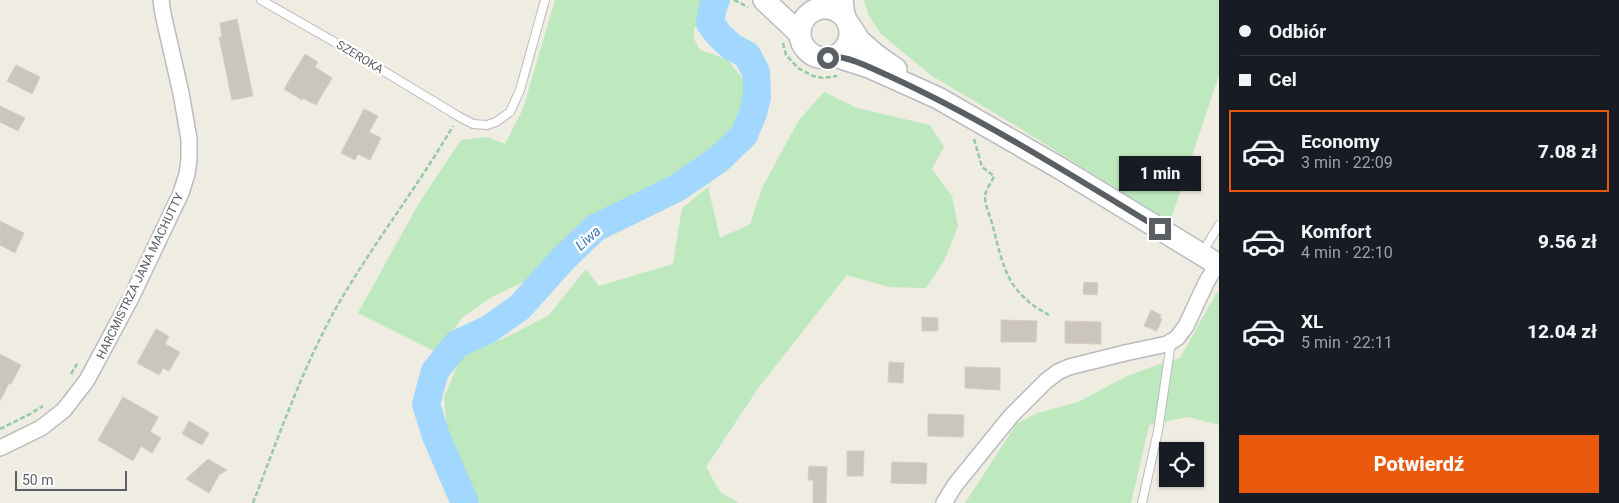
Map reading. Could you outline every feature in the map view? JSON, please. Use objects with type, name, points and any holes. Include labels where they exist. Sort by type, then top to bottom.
[{"type":"main road","points":[[764,0],[791,36],[802,42],[806,49],[813,54],[837,66],[869,67],[938,98]]},
{"type":"main road","points":[[776,0],[791,5],[821,4],[836,10],[844,15],[859,40],[876,55],[938,98],[1058,167],[1213,261]]},
{"type":"main road","points":[[791,36],[801,26],[805,18],[821,4]]},
{"type":"main road","points":[[837,66],[841,52],[849,38],[850,30],[848,23]]},
{"type":"street","name":"HARCMISTRZA JANA MACHUTTY","points":[[0,448],[41,428],[64,410],[87,380],[120,321],[181,193],[187,174],[189,139],[161,0]]},
{"type":"street","points":[[845,0],[848,23]]},
{"type":"street","points":[[944,503],[955,486],[1010,416],[1058,372],[1089,361],[1167,344],[1177,338],[1186,326],[1206,283],[1213,261]]},
{"type":"lane","name":"SZEROKA","points":[[260,0],[352,52],[458,116],[473,124],[487,126],[510,112],[520,90],[545,0]]},
{"type":"lane","points":[[1213,261],[1219,225]]},
{"type":"lane","points":[[1142,503],[1158,431],[1170,349],[1167,344]]},
{"type":"path","points":[[734,0],[744,6]]},
{"type":"path","points":[[791,36],[786,55],[798,68],[812,76],[823,78],[837,66]]},
{"type":"path","points":[[253,503],[307,368],[336,309],[372,249],[431,163],[458,116]]},
{"type":"path","points":[[982,143],[974,138],[982,167],[994,176],[985,196],[1000,257],[1009,280],[1018,294],[1033,306],[1049,315]]},
{"type":"path","points":[[69,378],[79,361]]},
{"type":"path","points":[[0,429],[46,404]]},
{"type":"green space","points":[[555,0],[711,0],[704,19],[704,28],[694,27],[694,39],[700,50],[727,59],[747,84],[740,128],[704,163],[619,211],[593,219],[525,281],[492,297],[463,317],[436,352],[358,313],[419,203],[461,140],[487,137],[505,144],[523,109]]},
{"type":"green space","points":[[864,0],[1219,0],[1219,75],[1170,222],[932,76],[881,34],[868,14]]},
{"type":"green space","points":[[824,92],[857,108],[930,125],[944,147],[932,169],[952,196],[958,226],[944,261],[926,288],[889,287],[847,275],[759,387],[706,467],[720,492],[739,503],[477,503],[447,428],[444,397],[459,362],[472,351],[509,336],[549,315],[586,269],[599,286],[673,264],[682,208],[708,187],[720,238],[750,224],[762,188],[799,120]]},
{"type":"green space","points":[[1217,292],[1219,293],[1219,425],[1188,417],[1149,425],[1131,503],[965,503],[1017,423],[1038,413],[1078,402],[1125,377],[1180,358]]},
{"type":"building","points":[[237,19],[253,96],[232,100],[219,37],[222,37],[220,23]]},
{"type":"building","points":[[305,54],[318,62],[315,67],[332,78],[316,105],[303,98],[302,100],[284,89]]},
{"type":"building","points":[[16,65],[40,77],[32,94],[7,81]]},
{"type":"building","points":[[0,106],[25,118],[18,131],[0,122]]},
{"type":"building","points":[[364,109],[378,116],[369,132],[381,138],[370,160],[358,154],[355,160],[341,153]]},
{"type":"building","points":[[0,221],[24,233],[15,253],[0,245]]},
{"type":"building","points":[[1084,282],[1098,283],[1097,295],[1083,294]]},
{"type":"building","points":[[1151,310],[1161,315],[1160,318],[1162,319],[1157,331],[1144,326]]},
{"type":"building","points":[[922,317],[938,318],[938,331],[922,331]]},
{"type":"building","points":[[1001,320],[1037,321],[1036,342],[1001,342]]},
{"type":"building","points":[[1065,321],[1101,322],[1101,344],[1065,343]]},
{"type":"building","points":[[156,329],[169,336],[165,344],[180,352],[169,371],[163,368],[159,375],[137,363]]},
{"type":"building","points":[[0,354],[21,365],[0,401]]},
{"type":"building","points":[[889,362],[904,363],[903,383],[888,382]]},
{"type":"building","points":[[965,367],[1000,368],[1000,390],[965,388]]},
{"type":"building","points":[[123,397],[158,417],[150,432],[161,438],[152,453],[141,446],[133,461],[98,440]]},
{"type":"building","points":[[928,414],[964,415],[963,437],[928,436]]},
{"type":"building","points":[[189,421],[209,433],[202,445],[182,434]]},
{"type":"building","points":[[847,451],[864,451],[863,476],[847,476]]},
{"type":"building","points":[[208,459],[227,470],[219,475],[209,493],[186,479]]},
{"type":"building","points":[[892,462],[927,463],[926,484],[891,483]]},
{"type":"building","points":[[809,466],[827,467],[826,503],[813,503],[813,480],[808,480]]},
{"type":"waterway","name":"Liwa","points":[[465,503],[436,436],[426,404],[435,371],[457,344],[489,329],[520,307],[562,260],[595,228],[677,188],[719,159],[744,135],[757,97],[756,72],[747,55],[732,47],[710,23],[716,0]]},
{"type":"route","points":[[828,58],[834,56],[869,67],[938,98],[1058,167],[1160,229]]}]
